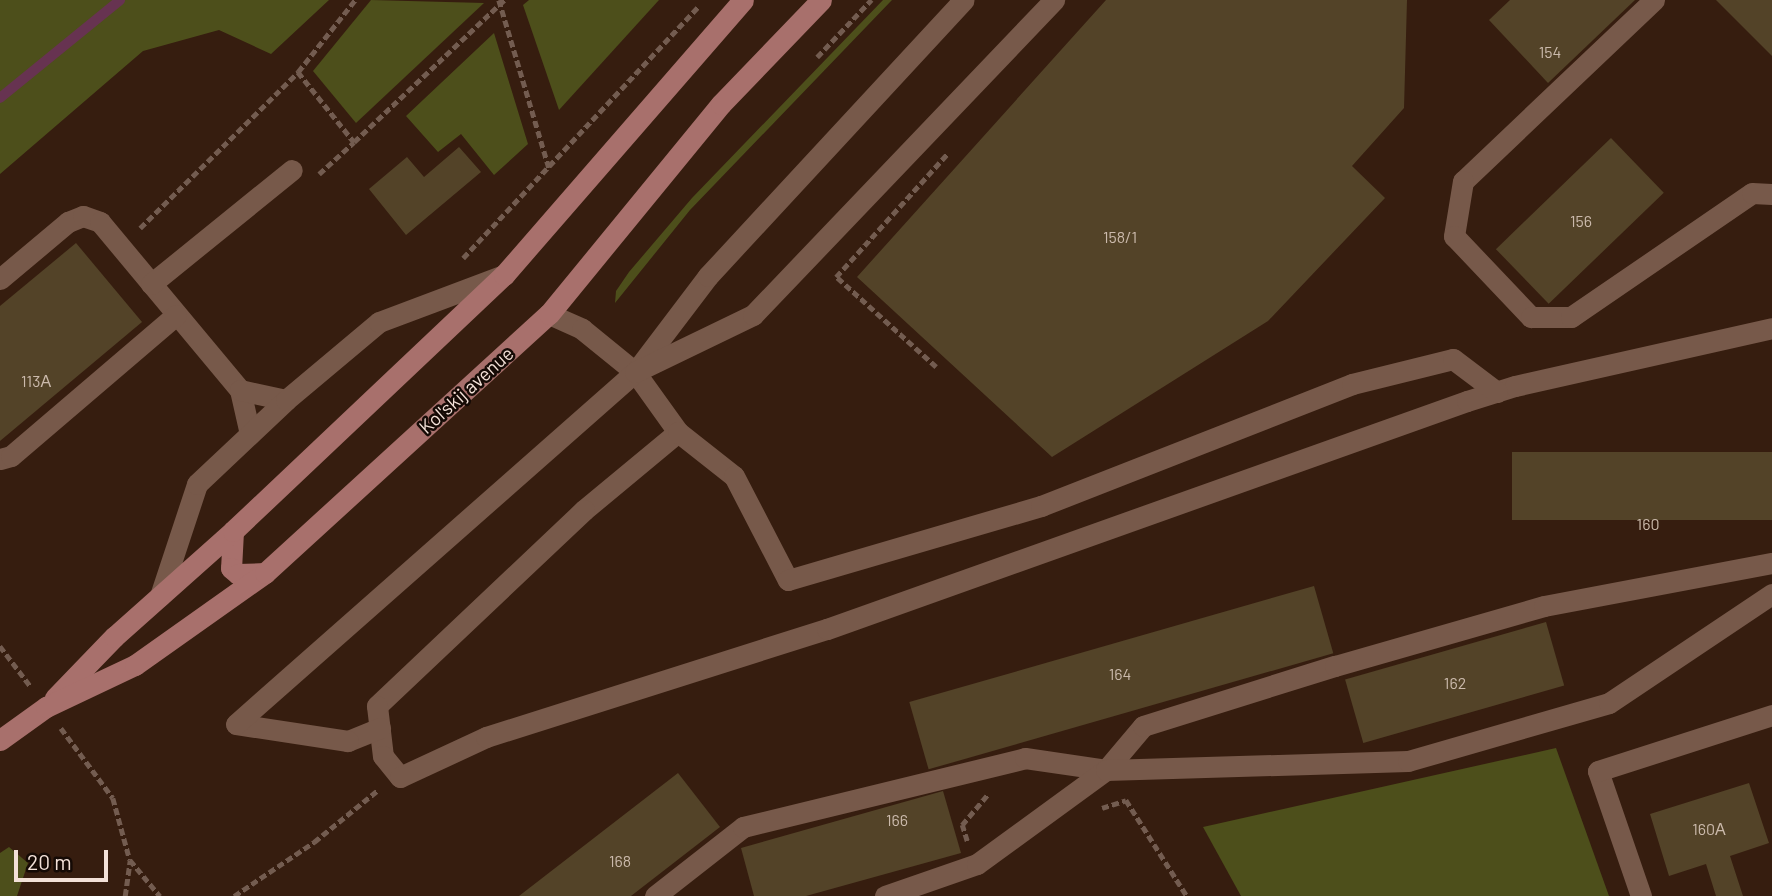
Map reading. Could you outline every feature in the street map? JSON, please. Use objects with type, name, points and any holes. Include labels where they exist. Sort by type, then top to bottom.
[{"type":"main road","name":"Kol'skij avenue","points":[[0,740],[46,707],[160,596],[233,531],[504,275],[743,0]]},
{"type":"main road","name":"Kol'skij avenue","points":[[46,707],[135,665],[265,573],[549,314],[722,104],[821,0]]},
{"type":"main road","points":[[233,531],[230,568],[238,574],[265,573]]},
{"type":"lane","points":[[380,728],[348,741],[236,724],[635,372],[708,276],[964,0]]},
{"type":"lane","points":[[635,372],[753,315],[1054,0]]},
{"type":"lane","points":[[1654,0],[1462,181],[1454,236],[1531,317],[1571,317],[1752,193],[1772,194]]},
{"type":"lane","points":[[150,285],[292,170]]},
{"type":"lane","points":[[0,279],[68,222],[83,216],[100,222],[240,390],[250,434]]},
{"type":"lane","points":[[160,596],[197,484],[286,400],[379,322],[504,275]]},
{"type":"lane","points":[[549,314],[582,330],[635,372],[678,432],[734,476],[788,580],[1041,506],[1352,384],[1453,359],[1497,392]]},
{"type":"lane","points":[[0,459],[12,456],[176,315]]},
{"type":"lane","points":[[678,432],[584,510],[377,706],[383,756],[400,776],[486,737],[827,629],[1497,392],[1772,328]]},
{"type":"lane","points":[[240,390],[286,400]]},
{"type":"lane","points":[[885,896],[977,864],[1107,770],[1143,726],[1322,670],[1544,606],[1772,563]]},
{"type":"lane","points":[[655,896],[743,827],[1025,758],[1107,770],[1408,761],[1609,703],[1772,594]]},
{"type":"lane","points":[[1642,896],[1598,771],[1772,715]]},
{"type":"path","points":[[120,247],[298,72],[355,0]]},
{"type":"path","points":[[463,258],[705,0]]},
{"type":"path","points":[[817,57],[871,0]]},
{"type":"path","points":[[315,177],[501,1],[549,168]]},
{"type":"path","points":[[298,72],[354,142]]},
{"type":"path","points":[[936,367],[836,277],[957,144]]},
{"type":"path","points":[[0,646],[113,798],[130,860],[125,896]]},
{"type":"path","points":[[234,896],[400,776]]},
{"type":"path","points":[[1089,812],[1126,800],[1187,896]]},
{"type":"path","points":[[962,825],[980,802]]},
{"type":"path","points":[[130,860],[160,896]]},
{"type":"shaded area","points":[[0,0],[329,0],[271,54],[219,30],[143,51],[0,174]]},
{"type":"shaded area","points":[[371,0],[484,3],[356,123],[313,71]]},
{"type":"shaded area","points":[[529,0],[659,0],[559,110],[523,5]]},
{"type":"shaded area","points":[[883,0],[892,0],[690,210],[615,303],[616,291],[629,272],[692,198]]},
{"type":"shaded area","points":[[494,33],[528,144],[494,175],[461,134],[438,152],[406,116]]},
{"type":"shaded area","points":[[1556,748],[1609,896],[1241,896],[1203,827]]},
{"type":"shaded area","points":[[9,847],[28,863],[17,896],[0,896],[0,853]]},
{"type":"building","points":[[1106,0],[1407,0],[1404,108],[1352,166],[1385,198],[1268,321],[1052,457],[857,277]]},
{"type":"building","points":[[1510,0],[1635,0],[1548,83],[1489,20]]},
{"type":"building","points":[[1716,0],[1772,0],[1772,56]]},
{"type":"building","points":[[1611,138],[1664,193],[1549,304],[1496,249]]},
{"type":"building","points":[[459,147],[481,172],[406,235],[369,189],[407,157],[424,177]]},
{"type":"building","points":[[76,243],[142,322],[0,441],[0,306]]},
{"type":"building","points":[[1512,452],[1772,452],[1772,520],[1512,520]]},
{"type":"building","points":[[1314,586],[1333,653],[929,769],[909,702]]},
{"type":"building","points":[[1546,622],[1564,685],[1363,743],[1345,680]]},
{"type":"building","points":[[678,773],[720,827],[631,896],[519,896]]},
{"type":"building","points":[[1749,783],[1769,843],[1730,856],[1743,896],[1716,896],[1706,864],[1669,876],[1650,814]]},
{"type":"building","points":[[943,791],[961,853],[806,896],[754,896],[741,848]]},
{"type":"waterway","points":[[0,98],[120,0]]}]
